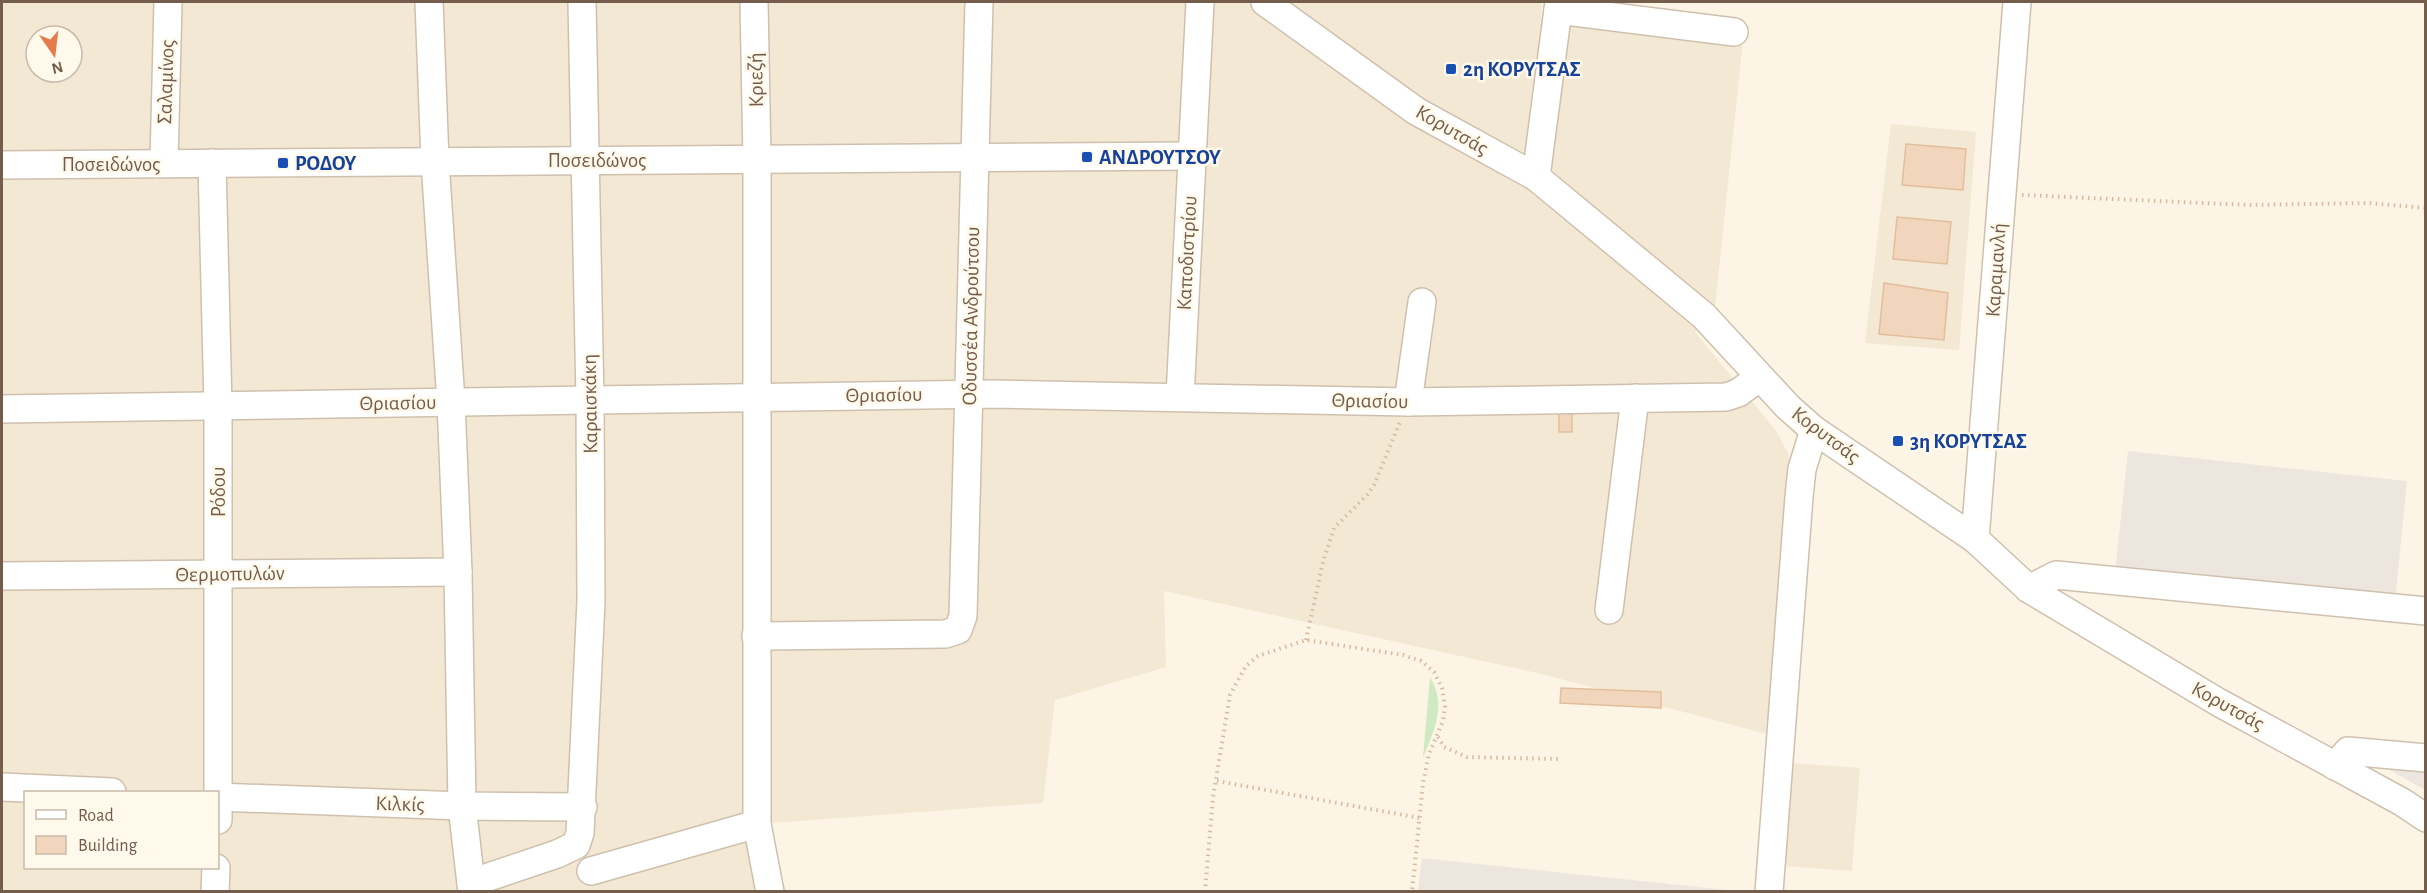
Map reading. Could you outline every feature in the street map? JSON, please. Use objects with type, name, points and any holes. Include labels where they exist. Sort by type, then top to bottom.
[{"type":"street","name":"Σαλαμίνος","points":[[164,164],[168,2]]},
{"type":"street","points":[[429,2],[435,162],[451,402],[458,572],[462,806],[471,887]]},
{"type":"street","name":"Καραισκάκη","points":[[471,887],[576,845],[584,807],[591,601],[590,400],[582,2]]},
{"type":"street","name":"Κριεζή","points":[[754,2],[757,159],[757,824],[770,891]]},
{"type":"street","name":"Οδυσσέα Ανδρούτσου","points":[[756,636],[945,634],[958,630],[963,616],[971,394],[974,157],[979,2]]},
{"type":"street","name":"Καποδιστρίου","points":[[1179,397],[1200,2]]},
{"type":"street","name":"Κορυτσάς","points":[[1265,2],[1416,111],[1536,177],[1690,303],[1788,407],[1814,430],[1975,539],[2029,590],[2218,702],[2335,765],[2426,818]]},
{"type":"street","name":"Καραμανλή","points":[[1975,539],[2018,2]]},
{"type":"street","points":[[1536,177],[1559,6],[1734,32]]},
{"type":"street","name":"Ποσειδώνος","points":[[2,165],[1192,156]]},
{"type":"street","name":"Ρόδου","points":[[212,163],[218,406],[218,791]]},
{"type":"street","points":[[1408,402],[1422,302]]},
{"type":"street","name":"Θριασίου","points":[[2,409],[971,394],[1408,402],[1726,397],[1738,393],[1760,377]]},
{"type":"street","points":[[1609,609],[1635,398]]},
{"type":"street","points":[[1769,891],[1799,497],[1802,469],[1814,430]]},
{"type":"street","name":"Θερμοπυλών","points":[[2,576],[458,572]]},
{"type":"street","points":[[2029,590],[2056,575],[2426,611]]},
{"type":"street","points":[[2335,765],[2348,751],[2426,758]]},
{"type":"street","points":[[2,787],[90,791]]},
{"type":"street","name":"Κιλκίς","points":[[219,797],[462,806],[584,807]]},
{"type":"street","points":[[591,871],[757,824]]},
{"type":"street","points":[[215,891],[216,869]]},
{"type":"path","points":[[2002,194],[2206,204],[2368,203],[2426,208]]},
{"type":"path","points":[[1306,640],[1323,562],[1334,528],[1374,485],[1408,402]]},
{"type":"path","points":[[1205,891],[1211,809],[1230,695],[1246,666],[1258,656],[1306,640],[1403,655],[1421,661],[1434,672],[1442,688],[1445,707],[1425,768],[1413,891]]},
{"type":"path","points":[[1437,736],[1444,747],[1467,757],[1558,759]]},
{"type":"path","points":[[1217,781],[1420,818]]},
{"type":"shaded area","points":[[2,2],[1542,2],[1541,17],[1743,40],[1714,317],[1695,332],[1776,431],[1788,453],[1794,476],[1792,741],[1542,674],[1164,591],[1166,667],[1055,700],[1043,803],[757,824],[787,891],[2,892]]},
{"type":"shaded area","points":[[1891,124],[1976,132],[1959,350],[1865,343]]},
{"type":"shaded area","points":[[2128,451],[2407,481],[2395,601],[2115,573]]},
{"type":"shaded area","points":[[2367,757],[2425,763],[2425,790]]},
{"type":"shaded area","points":[[1791,763],[1860,768],[1852,871],[1783,866]]},
{"type":"shaded area","points":[[1422,858],[1737,891],[1418,891]]},
{"type":"green space","points":[[1430,677],[1438,698],[1438,708],[1435,727],[1423,758]]},
{"type":"building","points":[[1906,144],[1966,149],[1963,190],[1902,185]]},
{"type":"building","points":[[1897,217],[1951,222],[1947,264],[1893,259]]},
{"type":"building","points":[[1884,283],[1948,293],[1944,340],[1879,334]]},
{"type":"building","points":[[1559,413],[1572,413],[1572,432],[1559,432]]},
{"type":"building","points":[[1561,688],[1661,692],[1661,708],[1560,703]]},
{"type":"place","name":"2η ΚΟΡΥΤΣΑΣ","points":[[1451,69]]},
{"type":"place","name":"ΑΝΔΡΟΥΤΣΟΥ","points":[[1087,157]]},
{"type":"place","name":"ΡΟΔΟΥ","points":[[283,163]]},
{"type":"place","name":"3η ΚΟΡΥΤΣΑΣ","points":[[1898,441]]}]
